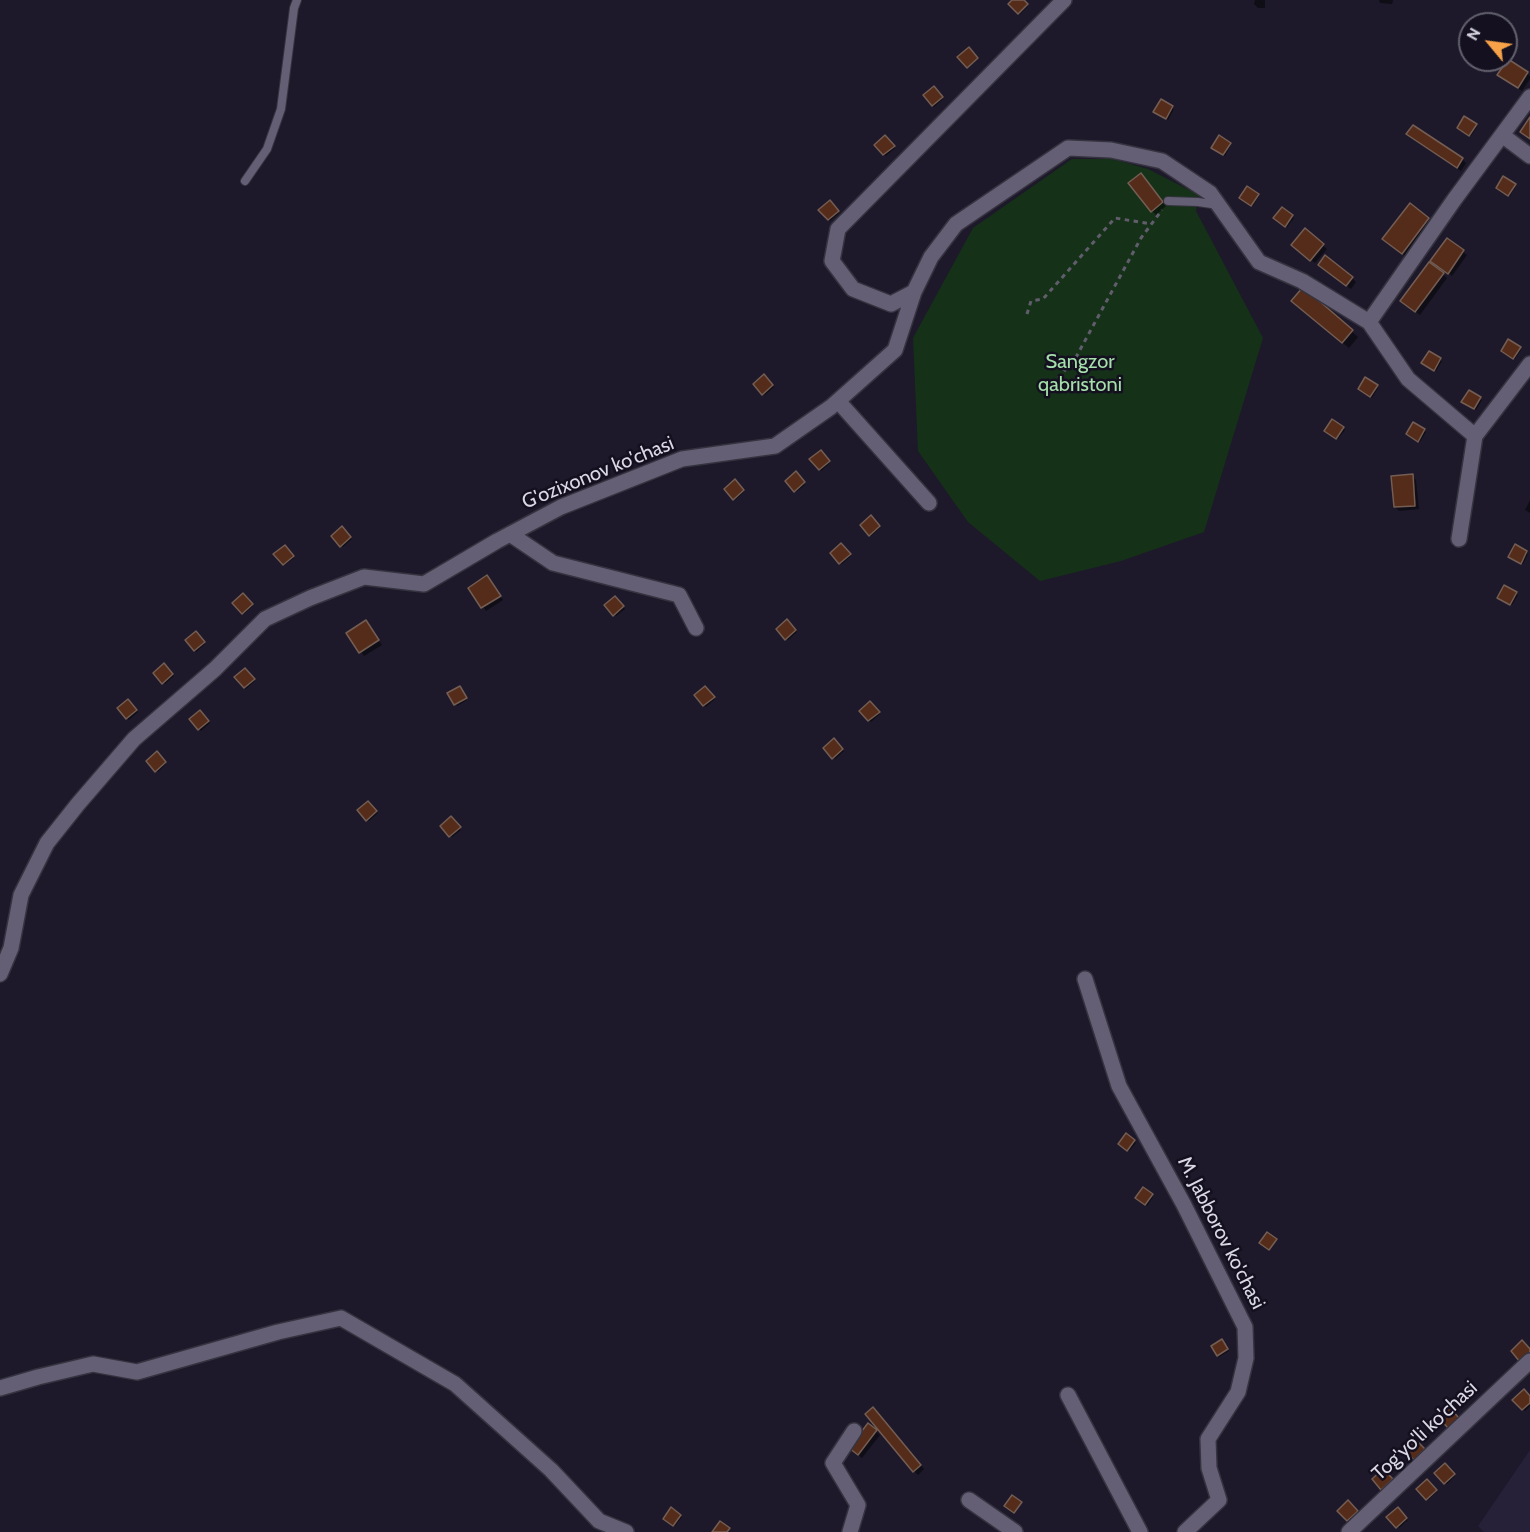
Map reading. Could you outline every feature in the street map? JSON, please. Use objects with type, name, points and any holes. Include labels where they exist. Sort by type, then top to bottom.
[{"type":"street","points":[[914,292],[891,304],[853,289],[832,261],[838,229],[1064,0]]},
{"type":"street","points":[[1475,436],[1408,379],[1369,322],[1454,200],[1530,97]]},
{"type":"street","points":[[1502,135],[1530,156]]},
{"type":"street","name":"G'ozixonov ko'chasi","points":[[0,974],[11,948],[21,895],[47,843],[134,739],[215,669],[265,619],[364,577],[424,584],[561,507],[682,459],[775,446],[831,407],[895,350],[914,292],[931,256],[957,224],[1068,148],[1111,150],[1162,161],[1210,193],[1259,262],[1302,281],[1369,322]]},
{"type":"street","points":[[1459,540],[1475,436],[1530,364]]},
{"type":"street","points":[[838,401],[929,502]]},
{"type":"street","points":[[510,534],[553,562],[679,595],[696,628]]},
{"type":"street","name":"M. Jabborov ko'chasi","points":[[1085,979],[1119,1086],[1184,1204],[1245,1327],[1246,1358],[1238,1392],[1208,1439],[1209,1468],[1219,1500],[1185,1532]]},
{"type":"street","points":[[0,1388],[93,1365],[137,1372],[278,1332],[341,1318],[455,1384],[551,1470],[599,1521],[626,1532]]},
{"type":"street","name":"Tog'yo'li ko'chasi","points":[[1349,1532],[1530,1361]]},
{"type":"street","points":[[1068,1395],[1140,1532]]},
{"type":"street","points":[[850,1532],[858,1505],[833,1463],[854,1431]]},
{"type":"street","points":[[969,1500],[1015,1532]]},
{"type":"lane","points":[[245,181],[267,149],[281,109],[294,8],[297,0]]},
{"type":"lane","points":[[1168,201],[1218,205]]},
{"type":"path","points":[[1058,378],[1075,359],[1141,238],[1168,201]]},
{"type":"path","points":[[1027,314],[1031,301],[1043,299],[1115,218],[1151,224]]},
{"type":"shaded area","points":[[1530,1450],[1530,1532],[1484,1532],[1478,1526]]},
{"type":"green space","name":"Sangzor qabristoni","points":[[1072,159],[1112,159],[1148,169],[1199,195],[1196,211],[1263,338],[1204,532],[1121,561],[1040,581],[968,522],[918,451],[913,338],[973,228]]},
{"type":"building","points":[[1012,0],[1024,0],[1028,4],[1018,14],[1008,4]]},
{"type":"building","points":[[969,47],[978,58],[967,68],[957,57]]},
{"type":"building","points":[[1518,66],[1528,72],[1518,88],[1497,75],[1499,72],[1518,72]]},
{"type":"building","points":[[934,86],[943,97],[932,106],[923,95]]},
{"type":"building","points":[[1161,99],[1173,106],[1166,119],[1153,112]]},
{"type":"building","points":[[1464,116],[1477,124],[1469,136],[1457,128]]},
{"type":"building","points":[[1530,117],[1530,139],[1520,132]]},
{"type":"building","points":[[1413,125],[1463,158],[1457,168],[1406,134]]},
{"type":"building","points":[[885,135],[895,146],[883,155],[874,145]]},
{"type":"building","points":[[1219,135],[1231,143],[1223,155],[1211,148]]},
{"type":"building","points":[[1141,173],[1163,202],[1151,212],[1128,183]]},
{"type":"building","points":[[1503,176],[1516,184],[1508,196],[1496,188]]},
{"type":"building","points":[[1247,186],[1259,194],[1251,206],[1239,198]]},
{"type":"building","points":[[830,200],[839,211],[828,220],[818,210]]},
{"type":"building","points":[[1410,203],[1429,218],[1402,254],[1382,239]]},
{"type":"building","points":[[1282,207],[1293,215],[1285,227],[1273,218]]},
{"type":"building","points":[[1305,228],[1324,244],[1310,261],[1291,245]]},
{"type":"building","points":[[1447,238],[1464,250],[1448,274],[1430,261]]},
{"type":"building","points":[[1325,255],[1353,277],[1346,286],[1318,265]]},
{"type":"building","points":[[1429,262],[1444,273],[1415,312],[1400,301]]},
{"type":"building","points":[[1303,287],[1353,330],[1342,343],[1291,301]]},
{"type":"building","points":[[1508,339],[1521,347],[1513,359],[1501,351]]},
{"type":"building","points":[[1429,351],[1441,358],[1434,371],[1421,363]]},
{"type":"building","points":[[764,374],[773,385],[762,395],[753,384]]},
{"type":"building","points":[[1365,377],[1378,385],[1370,397],[1358,389]]},
{"type":"building","points":[[1469,390],[1481,397],[1474,409],[1461,402]]},
{"type":"building","points":[[1332,419],[1344,427],[1336,439],[1324,431]]},
{"type":"building","points":[[1413,422],[1425,429],[1418,442],[1406,434]]},
{"type":"building","points":[[821,450],[830,461],[819,470],[809,459]]},
{"type":"building","points":[[796,471],[805,482],[794,492],[785,481]]},
{"type":"building","points":[[1413,474],[1415,506],[1394,507],[1391,476]]},
{"type":"building","points":[[735,479],[744,490],[733,500],[724,489]]},
{"type":"building","points":[[871,515],[880,526],[869,536],[860,525]]},
{"type":"building","points":[[342,526],[351,537],[340,547],[331,536]]},
{"type":"building","points":[[841,543],[851,554],[839,564],[830,553]]},
{"type":"building","points":[[1515,544],[1527,551],[1521,564],[1508,557]]},
{"type":"building","points":[[285,545],[294,556],[283,565],[273,554]]},
{"type":"building","points":[[487,575],[501,596],[481,608],[468,588]]},
{"type":"building","points":[[1504,585],[1517,592],[1510,605],[1497,598]]},
{"type":"building","points":[[243,593],[253,604],[242,614],[232,603]]},
{"type":"building","points":[[615,596],[624,606],[613,616],[604,605]]},
{"type":"building","points":[[787,619],[796,630],[785,640],[776,629]]},
{"type":"building","points":[[366,620],[379,640],[359,653],[346,633]]},
{"type":"building","points":[[196,631],[205,642],[194,651],[185,640]]},
{"type":"building","points":[[164,663],[173,674],[162,684],[153,673]]},
{"type":"building","points":[[245,668],[255,679],[244,688],[234,677]]},
{"type":"building","points":[[460,686],[467,698],[454,705],[447,693]]},
{"type":"building","points":[[705,686],[715,697],[703,706],[694,695]]},
{"type":"building","points":[[128,699],[137,710],[126,719],[117,708]]},
{"type":"building","points":[[870,701],[880,712],[868,721],[859,711]]},
{"type":"building","points":[[200,710],[209,721],[198,730],[189,719]]},
{"type":"building","points":[[834,738],[843,749],[832,759],[823,748]]},
{"type":"building","points":[[157,751],[166,762],[155,772],[146,761]]},
{"type":"building","points":[[368,801],[377,811],[366,821],[357,810]]},
{"type":"building","points":[[451,816],[461,827],[449,837],[440,826]]},
{"type":"building","points":[[1126,1133],[1135,1140],[1127,1151],[1118,1144]]},
{"type":"building","points":[[1143,1187],[1153,1194],[1145,1205],[1135,1198]]},
{"type":"building","points":[[1267,1232],[1277,1239],[1269,1250],[1259,1243]]},
{"type":"building","points":[[1222,1339],[1228,1349],[1217,1356],[1211,1346]]},
{"type":"building","points":[[1522,1340],[1530,1349],[1530,1353],[1520,1362],[1511,1351]]},
{"type":"building","points":[[1524,1389],[1530,1396],[1530,1403],[1522,1410],[1512,1400]]},
{"type":"building","points":[[873,1407],[921,1465],[913,1472],[865,1414]]},
{"type":"building","points":[[1449,1407],[1459,1418],[1448,1428],[1438,1417]]},
{"type":"building","points":[[868,1423],[877,1430],[858,1455],[849,1448]]},
{"type":"building","points":[[1415,1439],[1425,1449],[1414,1460],[1404,1449]]},
{"type":"building","points":[[1445,1463],[1455,1474],[1444,1484],[1434,1473]]},
{"type":"building","points":[[1383,1469],[1393,1479],[1381,1490],[1372,1479]]},
{"type":"building","points":[[1427,1479],[1437,1490],[1426,1500],[1416,1489]]},
{"type":"building","points":[[1012,1495],[1022,1502],[1014,1513],[1004,1506]]},
{"type":"building","points":[[1348,1500],[1358,1511],[1347,1521],[1337,1511]]},
{"type":"building","points":[[671,1507],[681,1515],[673,1526],[663,1519]]},
{"type":"building","points":[[1398,1507],[1407,1518],[1396,1528],[1386,1517]]},
{"type":"building","points":[[720,1521],[730,1528],[727,1532],[712,1532]]}]
